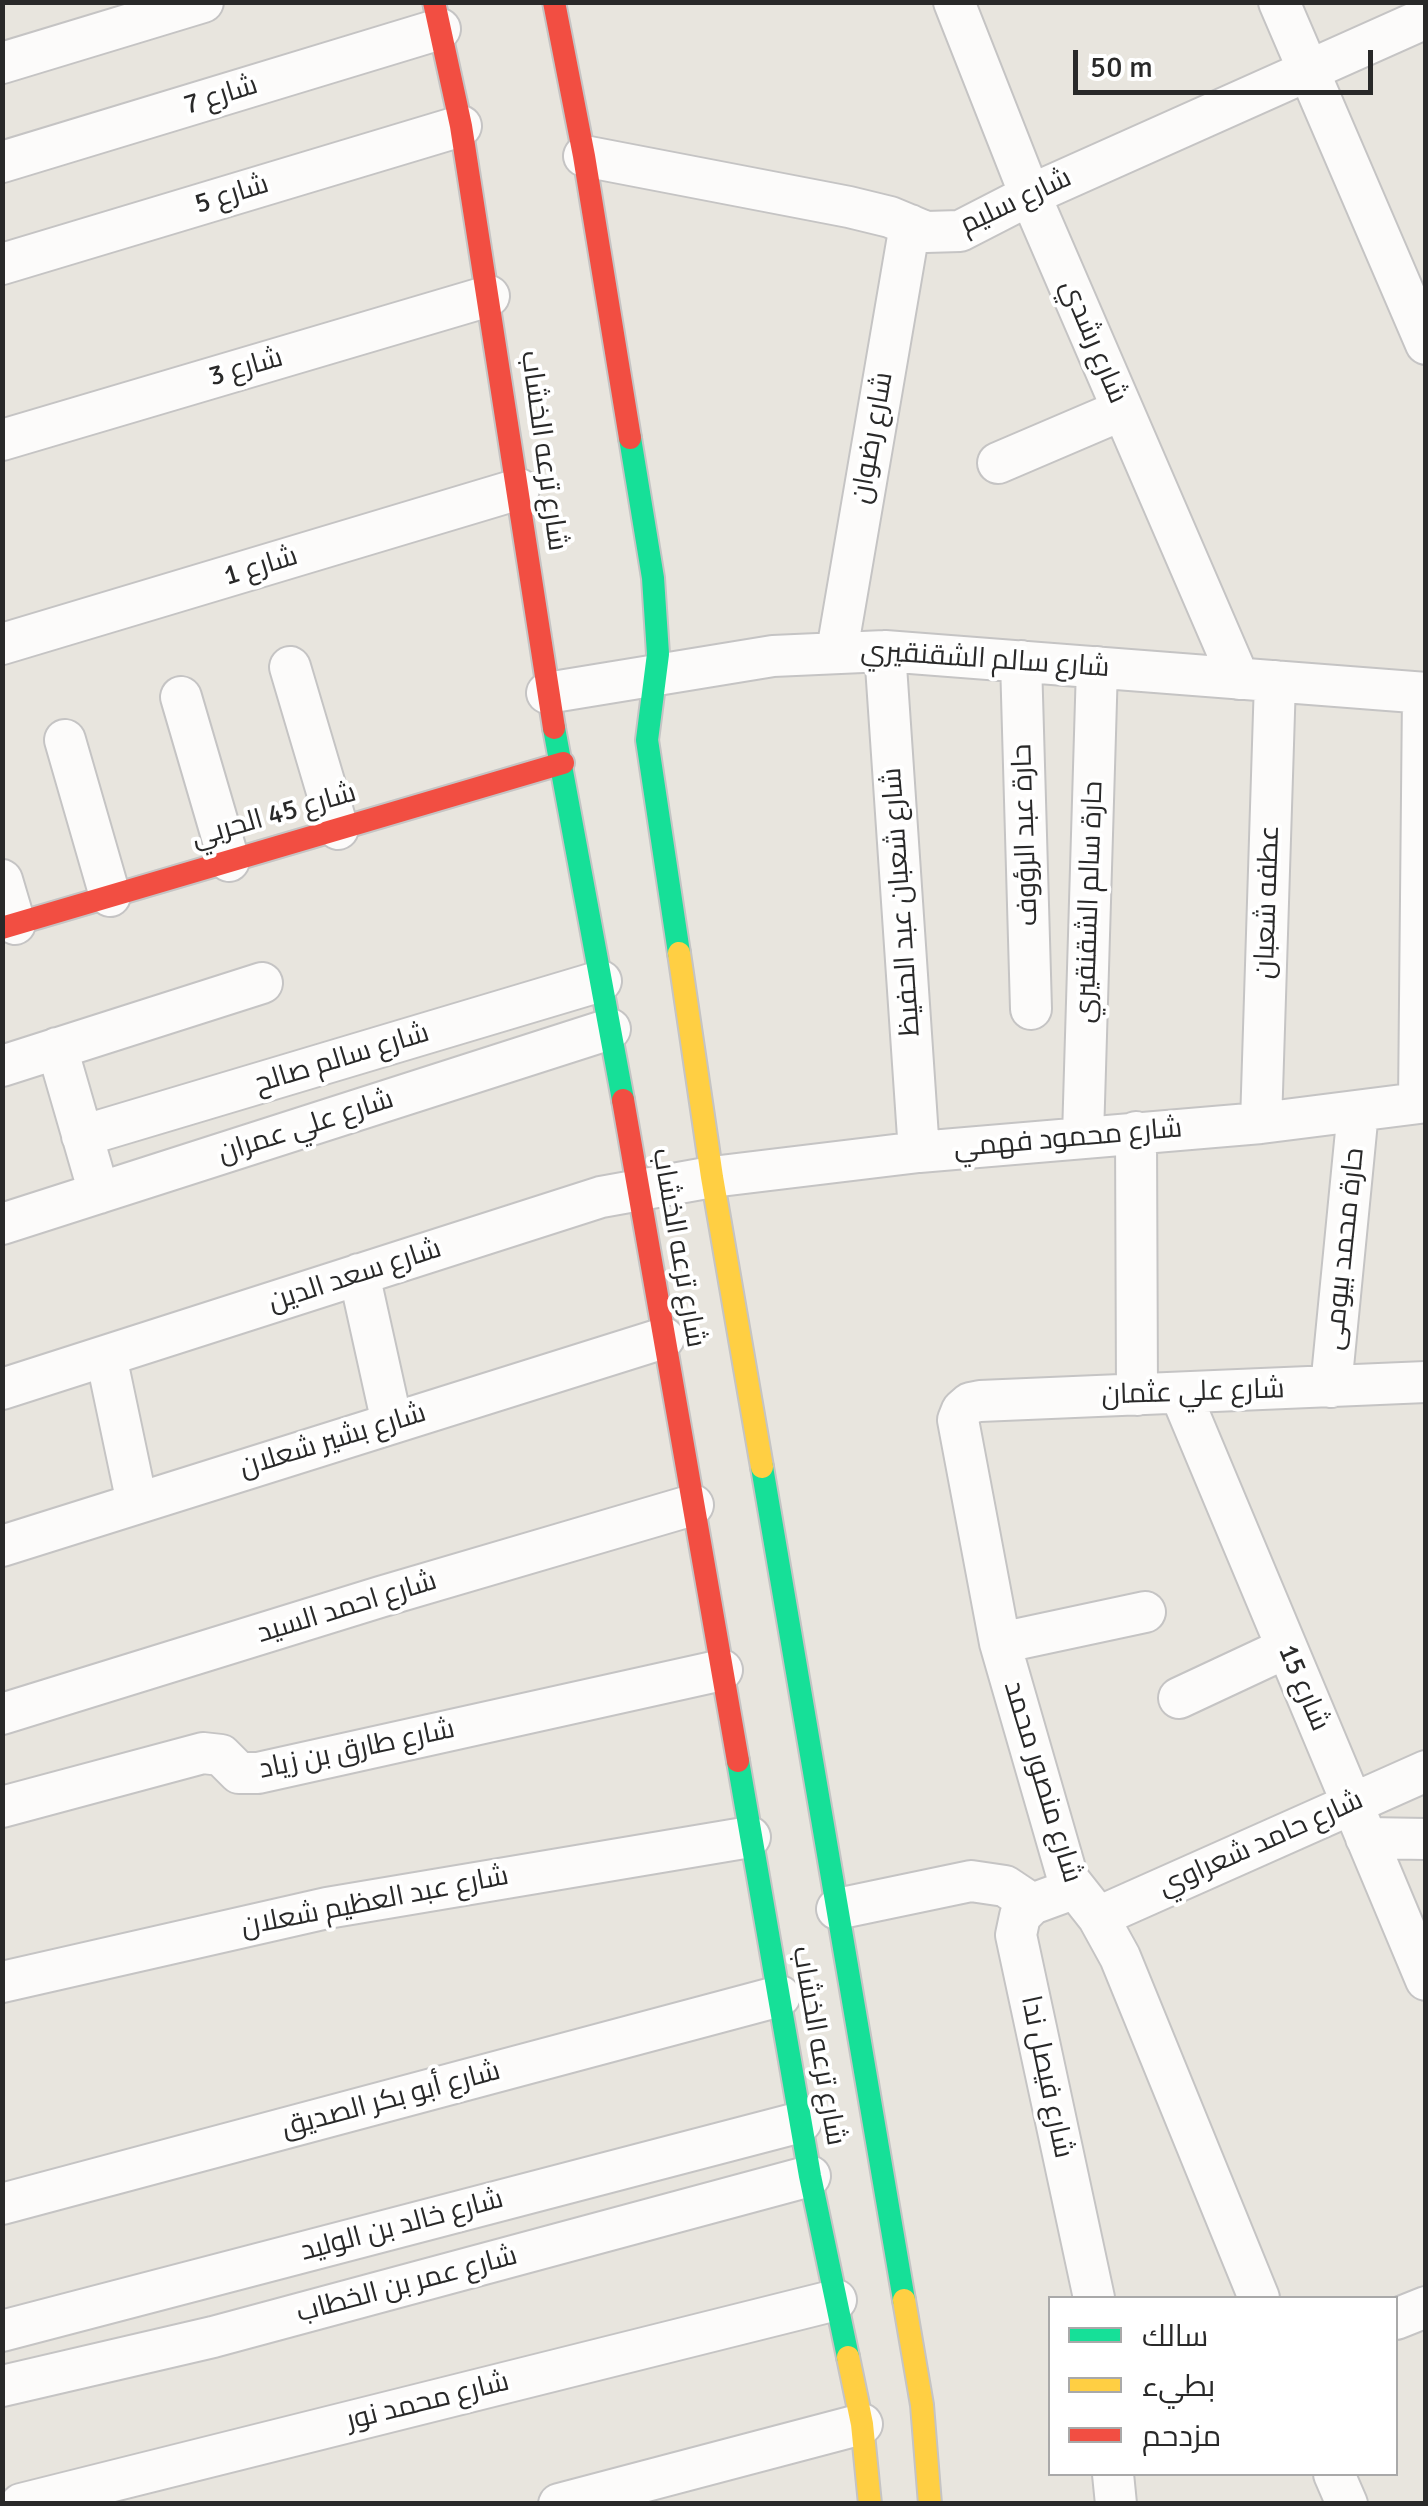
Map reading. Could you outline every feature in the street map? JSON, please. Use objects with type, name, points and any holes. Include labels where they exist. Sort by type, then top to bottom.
[{"type":"street","points":[[2,63],[203,2]]},
{"type":"street","name":"شارع رشدي","points":[[954,2],[1030,195],[1122,410],[1257,680]]},
{"type":"street","points":[[1279,2],[1426,344]]},
{"type":"street","name":"شارع ترعه الخشاب","points":[[564,6],[584,156],[653,578],[658,628],[648,740],[712,1177],[922,2405],[930,2504]]},
{"type":"street","name":"شارع ترعه الخشاب","points":[[437,16],[461,126],[489,296],[547,693],[610,1029],[810,2176],[862,2424],[870,2504]]},
{"type":"street","name":"شارع 7","points":[[2,162],[437,16]]},
{"type":"street","name":"شارع سليم","points":[[584,156],[849,207],[943,234],[960,231],[1030,195],[1426,18]]},
{"type":"street","name":"شارع 5","points":[[2,264],[461,126]]},
{"type":"street","name":"شارع رضوان","points":[[837,651],[910,225]]},
{"type":"street","name":"شارع 3","points":[[2,440],[489,296]]},
{"type":"street","points":[[998,463],[1122,410]]},
{"type":"street","name":"شارع 1","points":[[2,644],[519,489]]},
{"type":"street","name":"شارع سالم الشقنقيري","points":[[547,693],[773,656],[837,651],[885,651],[1424,693]]},
{"type":"street","name":"شارع شعبان عبد الحفيظ","points":[[885,651],[919,1152]]},
{"type":"street","name":"حارة عبد الرؤوف","points":[[1021,662],[1031,1009]]},
{"type":"street","points":[[290,667],[338,829]]},
{"type":"street","name":"حارة سالم الشقنقيري","points":[[1082,1136],[1097,668]]},
{"type":"street","name":"عطفه شعبان","points":[[1257,680],[1261,1122]]},
{"type":"street","points":[[1422,1103],[1424,693]]},
{"type":"street","points":[[180,696],[229,861]]},
{"type":"street","points":[[64,740],[110,896]]},
{"type":"street","name":"شارع 45 الحربي","points":[[9,926],[562,763]]},
{"type":"street","points":[[2,880],[9,926]]},
{"type":"street","name":"شارع سالم صالح","points":[[82,1136],[601,981]]},
{"type":"street","points":[[2,1066],[262,983]]},
{"type":"street","name":"شارع علي عمران","points":[[2,1224],[610,1029]]},
{"type":"street","points":[[57,1048],[99,1194]]},
{"type":"street","name":"شارع محمود فهمي","points":[[712,1177],[919,1152],[1261,1122],[1422,1103]]},
{"type":"street","name":"حارة محمد بيومى","points":[[1331,1387],[1358,1111]]},
{"type":"street","points":[[1136,1132],[1137,1396]]},
{"type":"street","name":"شارع سعد الدين","points":[[2,1389],[601,1197],[712,1177]]},
{"type":"street","points":[[359,1274],[392,1423]]},
{"type":"street","name":"شارع بشير شعلان","points":[[2,1546],[664,1338]]},
{"type":"street","points":[[106,1356],[137,1503]]},
{"type":"street","name":"شارع علي عثمان","points":[[962,1410],[980,1402],[1426,1382]]},
{"type":"street","name":"شارع 15","points":[[1181,1395],[1426,1980]]},
{"type":"street","name":"شارع منصور محمد","points":[[962,1410],[958,1420],[1000,1643],[1064,1864],[1120,1956],[1258,2296]]},
{"type":"street","name":"شارع احمد السيد","points":[[2,1714],[380,1597],[693,1506]]},
{"type":"street","points":[[1000,1643],[1145,1612]]},
{"type":"street","points":[[1179,1698],[1286,1648]]},
{"type":"street","name":"شارع طارق بن زياد","points":[[2,1807],[203,1752],[221,1754],[240,1773],[258,1773],[722,1670]]},
{"type":"street","name":"شارع حامد شعراوي","points":[[1086,1903],[1359,1821],[1426,1771]]},
{"type":"street","points":[[1359,1821],[1426,1839]]},
{"type":"street","name":"شارع عبد العظيم شعلان","points":[[2,1982],[327,1908],[750,1837]]},
{"type":"street","points":[[837,1909],[971,1881],[1005,1886],[1032,1904],[1086,1903]]},
{"type":"street","name":"شارع فيصل ندا","points":[[1032,1904],[1017,1925],[1017,1943],[1094,2296]]},
{"type":"street","name":"شارع أبو بكر الصديق","points":[[2,2204],[780,1996]]},
{"type":"street","name":"شارع خالد بن الوليد","points":[[2,2331],[801,2122]]},
{"type":"street","name":"شارع عمر بن الخطاب","points":[[2,2386],[232,2332],[810,2176]]},
{"type":"street","name":"شارع محمد نور","points":[[21,2504],[836,2300]]},
{"type":"street","points":[[1398,2318],[1426,2307]]},
{"type":"street","points":[[559,2504],[862,2424]]},
{"type":"street","points":[[1113,2476],[1116,2504]]},
{"type":"street","points":[[1335,2476],[1348,2504]]},
{"type":"traffic: fast","points":[[630,438],[653,578],[658,654],[647,740],[679,953]]},
{"type":"traffic: fast","points":[[554,728],[623,1100]]},
{"type":"traffic: fast","points":[[762,1467],[904,2300]]},
{"type":"traffic: fast","points":[[738,1761],[810,2176],[848,2357]]},
{"type":"traffic: slow","points":[[679,953],[712,1177],[762,1467]]},
{"type":"traffic: slow","points":[[904,2300],[922,2405],[930,2504]]},
{"type":"traffic: slow","points":[[848,2357],[862,2424],[870,2504]]},
{"type":"traffic: jam","points":[[434,2],[461,126],[554,728]]},
{"type":"traffic: jam","points":[[554,2],[584,156],[630,438]]},
{"type":"traffic: jam","points":[[2,928],[563,763]]},
{"type":"traffic: jam","points":[[623,1100],[738,1761]]}]
